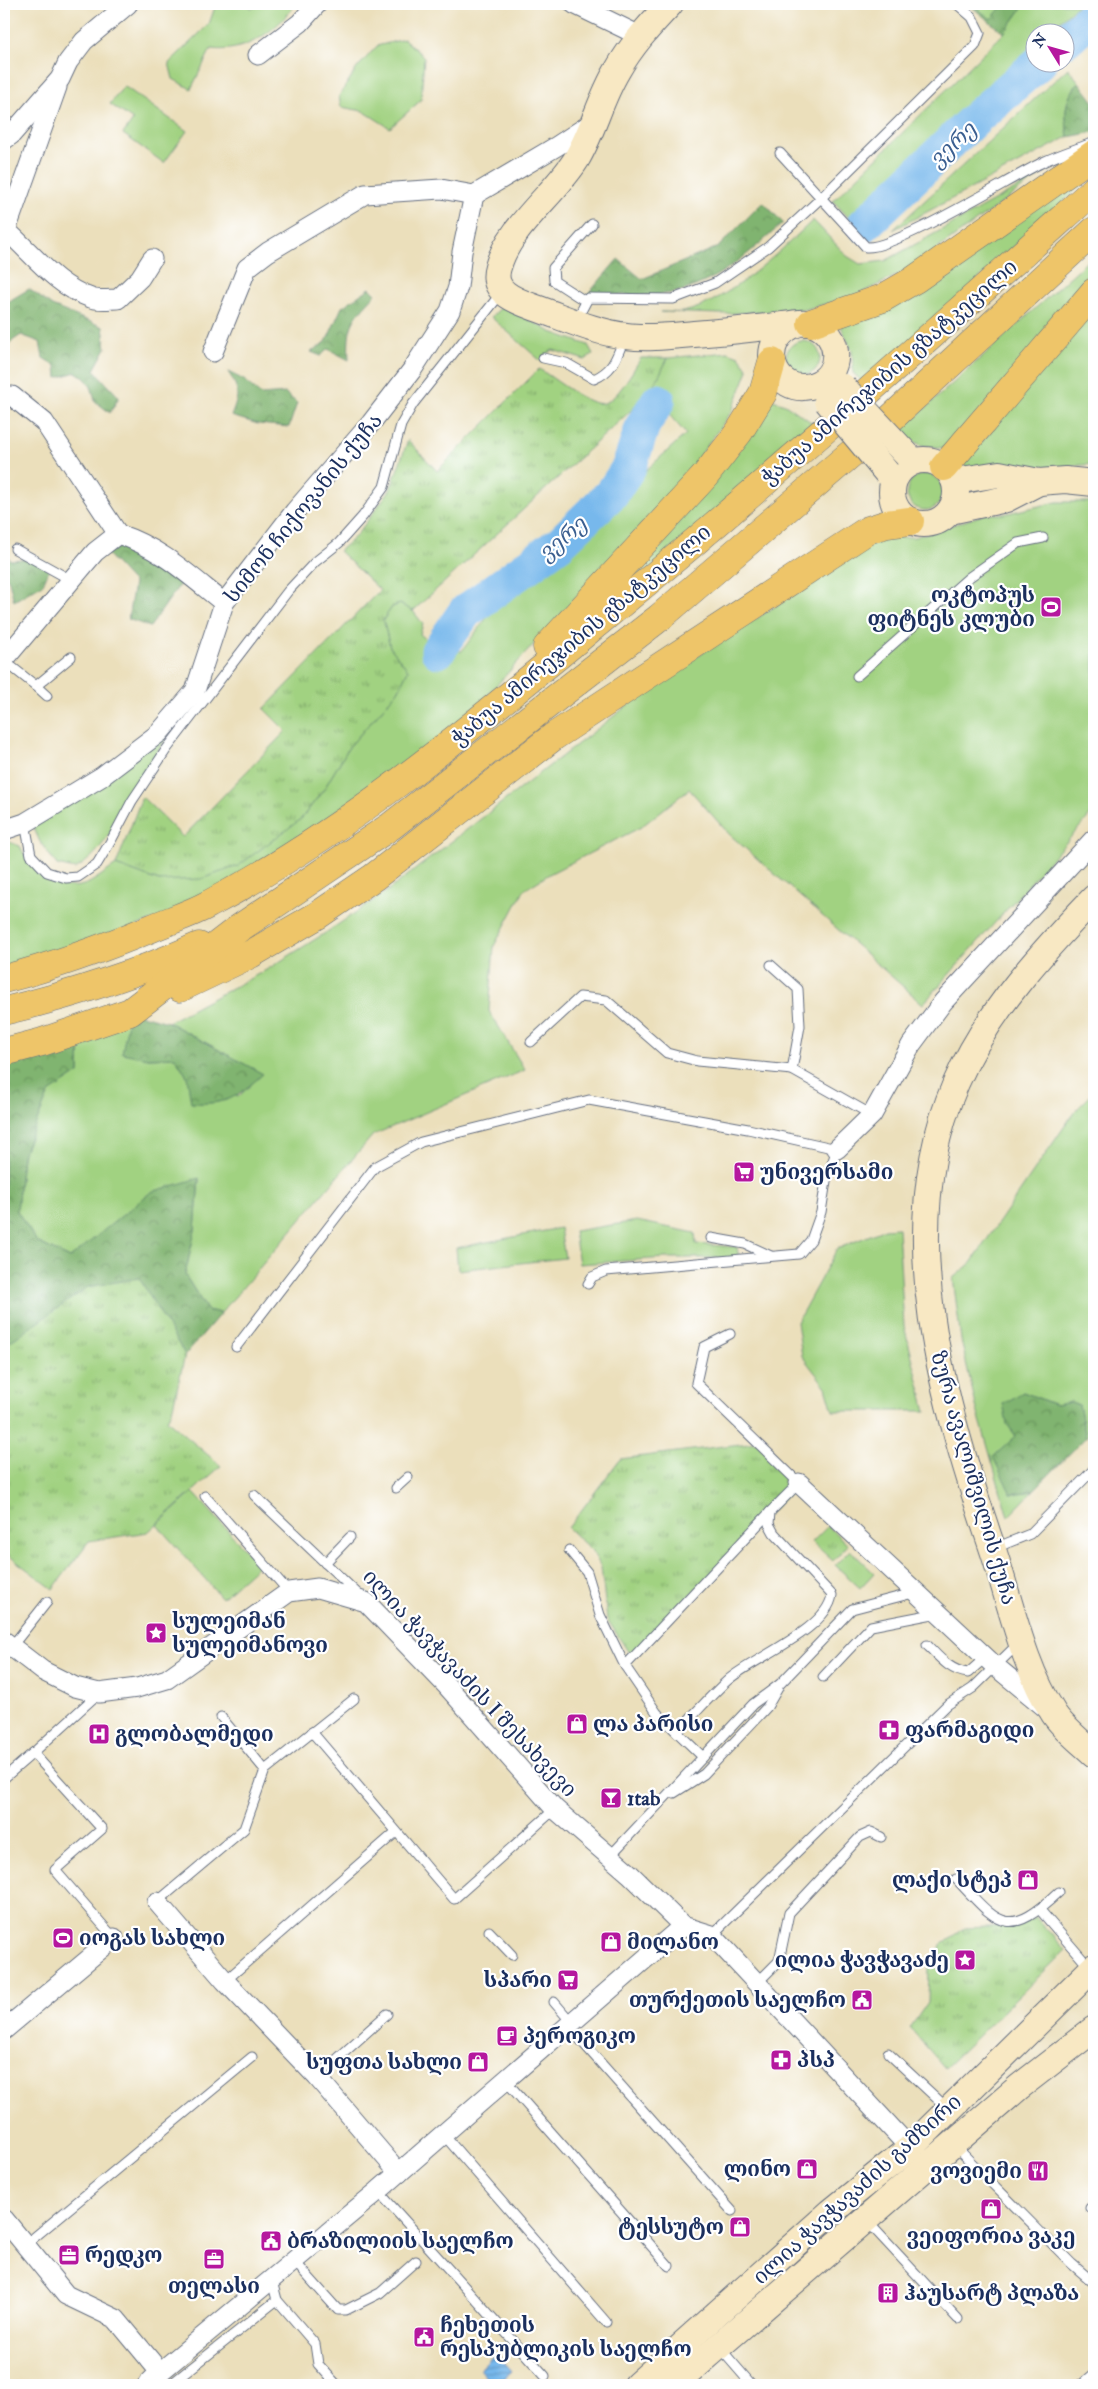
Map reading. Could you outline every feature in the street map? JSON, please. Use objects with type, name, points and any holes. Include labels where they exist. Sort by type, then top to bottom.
[{"type":"main road","points":[[670,4],[640,36],[616,72],[588,141],[569,170],[512,239],[498,267],[496,280],[502,291],[516,300],[580,312],[626,336],[659,338],[728,333],[805,323],[820,327],[833,341],[836,360],[834,386],[890,483],[898,510],[910,521],[918,524],[936,522],[950,511],[955,502],[949,474]]},
{"type":"main road","points":[[460,736],[561,632],[705,476],[739,432],[763,392],[774,342],[780,333],[789,326],[867,304],[914,280],[1094,154]]},
{"type":"main road","name":"ჭაბუა ამირეჯიბის გზატკეცილი","points":[[4,979],[110,946],[205,906],[263,874],[340,825],[460,736],[672,562],[843,415],[1094,190]]},
{"type":"main road","name":"ჭაბუა ამირეჯიბის გზატკეცილი","points":[[4,1052],[130,1012],[238,929],[391,826],[682,599],[874,434],[1094,231]]},
{"type":"main road","points":[[949,474],[1094,292]]},
{"type":"main road","points":[[728,333],[772,357],[783,380],[792,385],[817,392],[834,386]]},
{"type":"main road","points":[[834,386],[911,458],[930,461],[949,474],[1000,474],[1039,482],[1065,480],[1094,483]]},
{"type":"main road","points":[[890,483],[911,458]]},
{"type":"main road","points":[[950,511],[1006,498],[1039,482]]},
{"type":"main road","points":[[391,826],[419,814],[472,781],[553,737],[868,530],[888,524],[910,521]]},
{"type":"main road","points":[[130,1012],[250,954],[318,915],[374,878],[553,737]]},
{"type":"main road","name":"ზურა ავალიშვილის ქუჩა","points":[[1094,898],[1052,942],[1018,983],[970,1055],[944,1116],[932,1173],[927,1224],[928,1294],[933,1335],[950,1407],[992,1548],[1022,1640],[1043,1694],[1055,1716],[1094,1754]]},
{"type":"main road","name":"ჭაბუა ამირეჯიბის გზატკეცილი","points":[[4,1011],[60,997],[160,963],[238,929]]},
{"type":"main road","name":"ილია ჭავჭავაძის გამზირი","points":[[637,2385],[831,2212],[910,2148],[1093,1969]]},
{"type":"main road","name":"ილია ჭავჭავაძის გამზირი","points":[[674,2385],[1019,2087],[1094,2029]]},
{"type":"street","points":[[128,4],[84,41],[68,62],[60,79],[5,234],[29,250],[50,274],[73,290],[93,299],[118,300],[140,278],[152,260]]},
{"type":"street","points":[[258,55],[300,24],[317,4]]},
{"type":"street","points":[[574,4],[640,36]]},
{"type":"street","points":[[4,140],[11,135],[60,79]]},
{"type":"street","points":[[213,352],[247,268],[268,252],[365,194],[441,189],[474,195],[558,146],[595,121]]},
{"type":"street","name":"სიმონ ჩიქოვანის ქუჩა","points":[[4,830],[25,823],[101,777],[159,733],[194,691],[224,603],[295,511],[371,423],[412,370],[450,311],[458,287],[462,252],[474,195]]},
{"type":"street","points":[[12,396],[44,422],[118,534],[142,542],[160,552],[224,603]]},
{"type":"street","points":[[4,660],[95,552],[118,534]]},
{"type":"street","points":[[837,1149],[872,1115],[911,1045],[943,1002],[1094,839]]},
{"type":"street","points":[[799,1483],[939,1613],[988,1667],[1055,1716]]},
{"type":"street","points":[[8,1644],[43,1671],[75,1687],[99,1693],[137,1688],[167,1679],[289,1592],[318,1588],[366,1602]]},
{"type":"street","name":"ილია ჭავჭავაძის I შესახვევი","points":[[366,1602],[447,1686],[556,1809],[610,1856],[683,1926],[715,1932],[757,1983],[910,2148]]},
{"type":"street","points":[[157,1902],[225,1981],[317,2077],[399,2174]]},
{"type":"street","points":[[147,2385],[165,2378],[272,2281],[399,2174],[683,1926]]},
{"type":"street","points":[[4,2030],[114,1938]]},
{"type":"street","points":[[4,2219],[66,2295],[116,2319],[165,2378]]},
{"type":"lane","points":[[592,224],[553,268],[554,281],[580,312],[591,298],[673,299],[715,283],[767,248],[821,198],[976,46],[980,33],[972,17],[957,4]]},
{"type":"lane","points":[[780,153],[866,247],[875,248],[909,233],[1044,161],[1094,142]]},
{"type":"lane","points":[[25,823],[31,855],[46,872],[66,878],[78,877],[96,864],[132,801],[166,750],[288,591],[315,562],[339,543],[384,486],[402,425],[413,404],[502,291]]},
{"type":"lane","points":[[543,358],[566,363],[594,379],[606,373],[611,367],[626,336]]},
{"type":"lane","points":[[857,676],[968,578],[1018,543],[1043,538]]},
{"type":"lane","points":[[15,549],[71,580]]},
{"type":"lane","points":[[36,686],[71,657]]},
{"type":"lane","points":[[4,667],[12,667],[47,696]]},
{"type":"lane","points":[[771,965],[798,989],[800,1026],[792,1070]]},
{"type":"lane","points":[[531,1042],[580,997],[606,1000],[668,1053],[697,1061],[792,1070],[872,1115]]},
{"type":"lane","points":[[236,1347],[374,1167],[421,1142],[589,1100],[748,1129],[837,1149],[811,1240],[799,1254],[606,1271],[592,1277],[588,1284]]},
{"type":"lane","points":[[711,1238],[745,1244],[773,1257]]},
{"type":"lane","points":[[625,1666],[799,1483],[696,1383],[704,1347],[730,1334]]},
{"type":"lane","points":[[992,1548],[1030,1534],[1094,1469]]},
{"type":"lane","points":[[396,1488],[408,1477]]},
{"type":"lane","points":[[205,1496],[289,1592]]},
{"type":"lane","name":"ილია ჭავჭავაძის I შესახვევი","points":[[254,1496],[366,1602]]},
{"type":"lane","points":[[677,1732],[729,1679],[805,1630],[831,1601],[832,1595],[827,1588],[774,1532],[769,1524],[770,1512]]},
{"type":"lane","points":[[325,1563],[350,1537]]},
{"type":"lane","points":[[569,1550],[587,1572],[600,1615],[625,1666],[657,1713],[704,1757]]},
{"type":"lane","points":[[610,1856],[754,1704],[780,1684],[852,1609],[917,1592]]},
{"type":"lane","points":[[8,1644],[47,1602]]},
{"type":"lane","points":[[823,1677],[871,1626],[939,1613]]},
{"type":"lane","points":[[715,1932],[947,1705],[988,1667],[1022,1640]]},
{"type":"lane","points":[[927,1645],[951,1667],[960,1672],[968,1673],[988,1667]]},
{"type":"lane","points":[[664,1800],[704,1774],[767,1707],[780,1684]]},
{"type":"lane","points":[[4,1778],[99,1693]]},
{"type":"lane","points":[[157,1902],[244,1829],[265,1770],[354,1699]]},
{"type":"lane","points":[[220,1717],[265,1770]]},
{"type":"lane","points":[[312,1732],[454,1900],[556,1809]]},
{"type":"lane","points":[[32,1753],[102,1829],[55,1870],[114,1938]]},
{"type":"lane","points":[[225,1981],[396,1832]]},
{"type":"lane","points":[[757,1983],[779,1961],[789,1913],[860,1837],[871,1832],[882,1837]]},
{"type":"lane","points":[[956,1879],[984,1909],[1002,1922],[1018,1922],[1040,1910],[1059,1892]]},
{"type":"lane","points":[[1040,1910],[1093,1969]]},
{"type":"lane","points":[[489,1931],[512,1954]]},
{"type":"lane","points":[[554,2002],[570,2025],[732,2211]]},
{"type":"lane","points":[[317,2077],[387,2014]]},
{"type":"lane","points":[[888,2052],[949,2110]]},
{"type":"lane","points":[[25,2245],[252,2057]]},
{"type":"lane","points":[[505,2080],[669,2266]]},
{"type":"lane","points":[[444,2134],[606,2322]]},
{"type":"lane","points":[[953,2144],[1072,2264],[1094,2283]]},
{"type":"lane","points":[[378,2192],[545,2376]]},
{"type":"lane","points":[[866,2220],[958,2319]]},
{"type":"lane","points":[[295,2262],[338,2310],[346,2310],[380,2293],[416,2260]]},
{"type":"lane","points":[[272,2281],[278,2300],[315,2344],[318,2364],[337,2385]]},
{"type":"lane","points":[[165,2378],[278,2300]]},
{"type":"lane","points":[[719,2347],[752,2385]]},
{"type":"lane","points":[[1081,2385],[1094,2374]]},
{"type":"green space","points":[[216,4],[249,4],[251,8],[264,4],[296,4],[279,23],[259,39],[236,48],[224,50],[211,49],[191,89],[173,79],[169,63],[209,24]]},
{"type":"green space","points":[[968,4],[971,4],[991,19],[1004,4],[1025,4],[1004,33]]},
{"type":"green space","points":[[971,4],[1004,4],[991,20]]},
{"type":"green space","points":[[1025,4],[1079,4],[1059,22],[1026,22],[1026,54],[851,220],[833,201],[1004,33]]},
{"type":"green space","points":[[404,39],[424,57],[421,100],[390,128],[363,111],[341,107],[339,96],[357,68],[377,46]]},
{"type":"green space","points":[[1064,72],[1071,72],[1079,82],[1070,96],[1066,108],[1068,137],[893,230]]},
{"type":"green space","points":[[1079,82],[1094,102],[1094,132],[1068,137],[1066,108],[1070,96]]},
{"type":"green space","points":[[124,86],[187,131],[164,163],[123,134],[133,120],[110,104]]},
{"type":"green space","points":[[1094,169],[1094,174],[864,383],[853,373],[852,351],[840,324]]},
{"type":"green space","points":[[1039,176],[908,270],[855,296],[807,309],[721,314],[672,312],[683,312],[699,307],[734,287],[786,246],[813,220],[847,256],[860,264],[885,261]]},
{"type":"green space","points":[[763,202],[783,223],[734,264],[707,281],[666,294],[588,294],[618,259],[642,279],[718,247]]},
{"type":"green space","points":[[1094,255],[1094,283],[950,449],[921,445],[898,433]]},
{"type":"green space","points":[[370,288],[376,294],[361,310],[350,330],[349,360],[328,349],[321,356],[311,352],[326,342],[342,307]]},
{"type":"green space","points":[[29,289],[52,306],[103,327],[106,348],[94,370],[119,397],[110,413],[95,401],[89,384],[76,372],[57,378],[56,366],[43,358],[40,342],[21,335],[5,346],[4,351],[4,304]]},
{"type":"green space","points":[[1094,306],[1094,464],[1047,468],[1024,464],[974,471],[962,466]]},
{"type":"green space","points":[[502,307],[512,310],[551,332],[588,345],[593,354],[585,360],[553,350],[543,356],[543,363],[491,317]]},
{"type":"green space","points":[[803,341],[810,342],[815,346],[819,351],[819,365],[815,370],[810,374],[803,375],[796,374],[791,370],[787,365],[786,358],[787,351],[791,346],[796,342]]},
{"type":"green space","points":[[728,352],[739,356],[748,370],[732,411],[680,483],[457,729],[409,766],[190,907],[4,972],[4,840],[20,846],[31,864],[48,879],[57,884],[78,886],[89,883],[116,865],[159,881],[301,819],[324,789],[349,747],[398,691],[408,670],[390,647],[383,620],[392,607],[400,604],[413,611],[423,624],[420,634],[449,659],[458,648],[461,652],[494,608],[686,434],[650,393],[668,358]]},
{"type":"green space","points":[[641,358],[668,358],[650,393],[413,611],[400,604],[392,607],[383,620],[390,647],[408,670],[398,691],[349,747],[324,789],[301,819],[238,866],[201,879],[159,881],[116,865],[142,797],[183,837],[286,731],[264,709],[380,590],[339,551],[356,536],[390,490],[408,440],[437,471],[539,369],[581,397],[590,401],[604,403],[615,396],[620,390]]},
{"type":"green space","points":[[228,372],[244,380],[261,395],[285,393],[297,403],[289,427],[258,424],[231,416],[236,403],[237,393],[235,384]]},
{"type":"green space","points":[[767,398],[785,404],[814,424],[565,643]]},
{"type":"green space","points":[[925,474],[937,480],[943,492],[937,504],[925,510],[913,504],[907,492],[913,480]]},
{"type":"green space","points":[[1057,502],[1094,502],[1094,811],[923,1004],[729,834],[689,789],[641,827],[551,873],[524,890],[494,946],[489,1011],[525,1070],[373,1135],[221,1313],[207,1310],[185,1275],[195,1230],[199,1179],[70,1258],[37,1242],[17,1211],[22,1156],[49,1092],[79,1073],[80,1029],[130,1012],[148,1058],[175,1057],[187,1076],[238,1097],[262,1074],[168,1022],[268,969],[330,930],[390,889],[658,682],[881,538],[915,537],[986,514],[1004,514]]},
{"type":"green space","points":[[122,545],[136,548],[183,580],[150,627],[128,619],[134,583],[107,554]]},
{"type":"green space","points":[[4,552],[10,560],[36,558],[49,570],[43,584],[14,601],[9,581],[4,574]]},
{"type":"green space","points":[[178,723],[143,772],[109,834],[95,854],[75,869],[57,865],[40,842],[32,824]]},
{"type":"green space","points":[[130,1012],[168,1022],[263,1074],[246,1089],[231,1098],[214,1103],[191,1103],[187,1076],[175,1057],[148,1058],[122,1053]]},
{"type":"green space","points":[[80,1029],[79,1073],[49,1093],[22,1156],[17,1211],[37,1242],[70,1258],[151,1192],[199,1178],[195,1230],[185,1275],[207,1310],[221,1313],[185,1355],[138,1278],[4,1346],[4,1052]]},
{"type":"green space","points":[[1094,1092],[1094,1429],[1086,1437],[1079,1405],[1071,1402],[1056,1405],[1023,1392],[1007,1424],[1016,1436],[1008,1445],[1011,1494],[1033,1491],[1008,1517],[976,1406],[961,1340],[953,1278],[971,1263],[1075,1111]]},
{"type":"green space","points":[[637,1221],[695,1233],[696,1244],[737,1247],[739,1258],[666,1258],[579,1264],[574,1231]]},
{"type":"green space","points":[[560,1228],[565,1258],[458,1270],[456,1248]]},
{"type":"green space","points":[[898,1228],[904,1326],[926,1411],[833,1411],[826,1387],[802,1356],[797,1322],[837,1249],[885,1229]]},
{"type":"green space","points":[[139,1278],[185,1355],[172,1411],[167,1420],[221,1466],[148,1532],[89,1541],[53,1589],[4,1552],[4,1346],[88,1287]]},
{"type":"green space","points":[[1023,1392],[1056,1405],[1071,1402],[1079,1405],[1086,1437],[1033,1491],[1011,1494],[993,1457],[1016,1436],[1007,1424],[1003,1404]]},
{"type":"green space","points":[[757,1442],[799,1483],[631,1656],[607,1619],[601,1567],[592,1551],[568,1528],[620,1459]]},
{"type":"green space","points":[[193,1492],[259,1565],[222,1598],[157,1525]]},
{"type":"green space","points":[[828,1526],[848,1545],[833,1561],[812,1542]]},
{"type":"green space","points":[[850,1550],[874,1573],[860,1588],[835,1565]]},
{"type":"green space","points":[[1036,1918],[1066,1950],[945,2068],[910,2028],[928,2002],[929,1967],[942,1944],[964,1928],[1012,1926]]},
{"type":"water","points":[[496,2353],[512,2371],[496,2385],[493,2385],[479,2369]]},
{"type":"waterway","name":"ვერე","points":[[1076,31],[1094,15]]},
{"type":"waterway","name":"ვერე","points":[[864,225],[978,116],[1029,72]]},
{"type":"waterway","name":"ვერე","points":[[438,651],[465,612],[560,543],[612,493],[629,467],[643,425],[658,401]]},
{"type":"place","name":"ოკტოპუს ფიტნეს კლუბი","points":[[1051,607]]},
{"type":"place","name":"უნივერსამი","points":[[744,1172]]},
{"type":"place","name":"სულეიმან სულეიმანოვი","points":[[156,1633]]},
{"type":"place","name":"ლა პარისი","points":[[577,1724]]},
{"type":"place","name":"ფარმაგიდი","points":[[889,1730]]},
{"type":"place","name":"გლობალმედი","points":[[99,1734]]},
{"type":"place","name":"1tab","points":[[611,1798]]},
{"type":"place","name":"ლაქი სტეპ","points":[[1028,1880]]},
{"type":"place","name":"იოგას სახლი","points":[[63,1938]]},
{"type":"place","name":"მილანო","points":[[611,1942]]},
{"type":"place","name":"ილია ჭავჭავაძე","points":[[965,1960]]},
{"type":"place","name":"სპარი","points":[[568,1980]]},
{"type":"place","name":"თურქეთის საელჩო","points":[[862,2000]]},
{"type":"place","name":"პეროგიკო","points":[[507,2036]]},
{"type":"place","name":"პსპ","points":[[781,2060]]},
{"type":"place","name":"სუფთა სახლი","points":[[478,2062]]},
{"type":"place","name":"ლინო","points":[[807,2169]]},
{"type":"place","name":"ვოვიემი","points":[[1038,2171]]},
{"type":"place","name":"ვეიფორია ვაკე","points":[[991,2209]]},
{"type":"place","name":"ტესსუტო","points":[[740,2227]]},
{"type":"place","name":"ბრაზილიის საელჩო","points":[[271,2241]]},
{"type":"place","name":"რედკო","points":[[69,2255]]},
{"type":"place","name":"თელასი","points":[[214,2259]]},
{"type":"place","name":"ჰაუსარტ პლაზა","points":[[888,2293]]},
{"type":"place","name":"ჩეხეთის რესპუბლიკის საელჩო","points":[[424,2337]]}]
